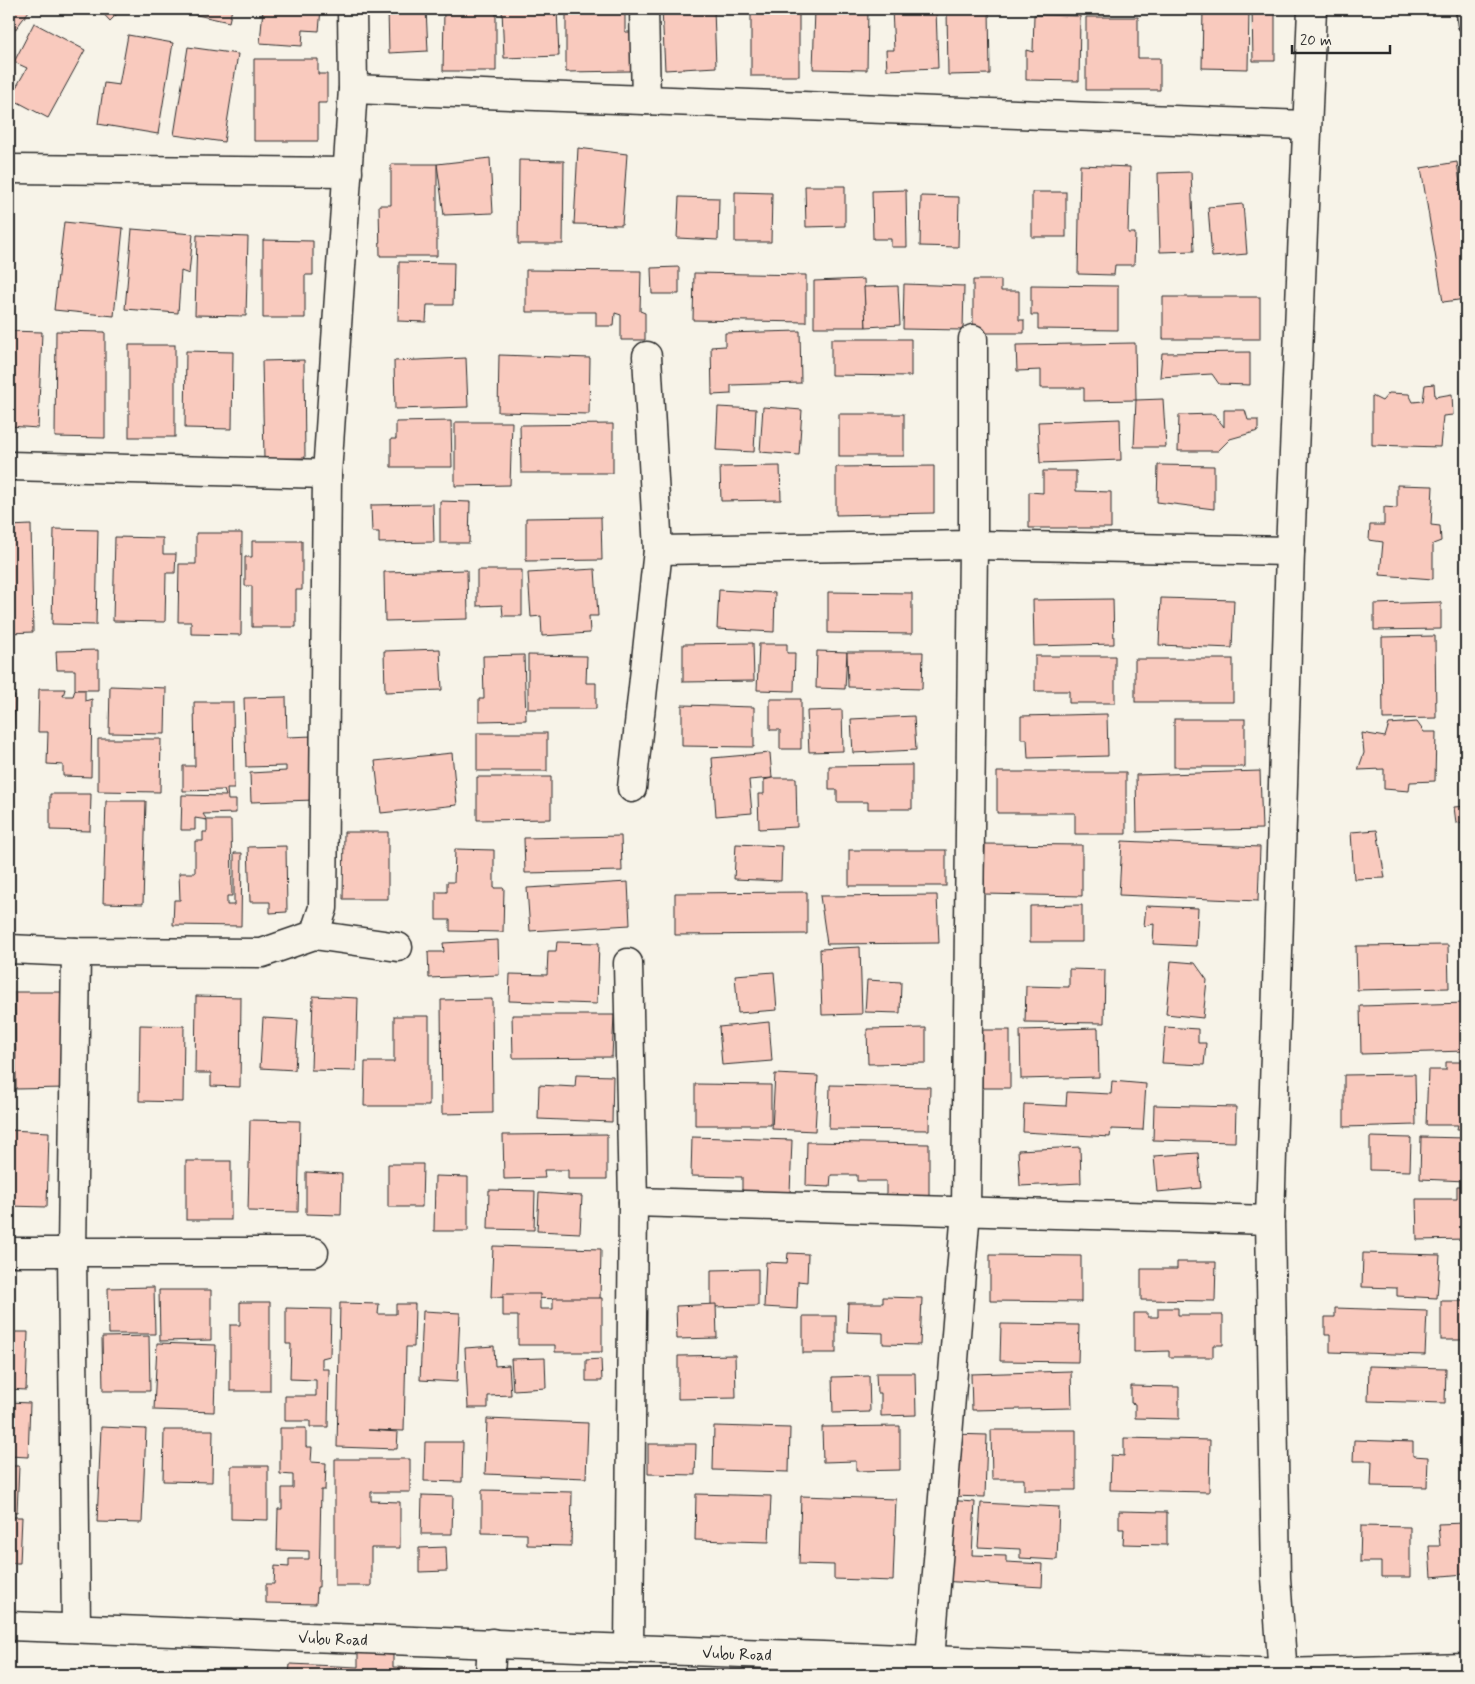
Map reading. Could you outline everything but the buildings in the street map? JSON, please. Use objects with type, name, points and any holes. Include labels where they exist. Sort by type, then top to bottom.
[{"type":"street","points":[[314,935],[323,908],[327,474],[353,88],[352,9]]},
{"type":"street","points":[[644,9],[646,100]]},
{"type":"street","points":[[1283,1674],[1276,1578],[1270,1220],[1290,551],[1312,9]]},
{"type":"street","points":[[353,88],[1306,125]]},
{"type":"street","points":[[9,169],[348,172]]},
{"type":"street","points":[[930,1660],[966,1210],[973,545],[973,339]]},
{"type":"street","points":[[632,788],[658,550],[647,356]]},
{"type":"street","points":[[9,466],[327,474]]},
{"type":"street","points":[[658,550],[973,545],[1290,551]]},
{"type":"street","points":[[9,949],[76,952],[262,953],[314,935],[398,947]]},
{"type":"street","points":[[76,952],[72,1253],[76,1628]]},
{"type":"street","points":[[628,962],[633,1202],[629,1649]]},
{"type":"street","points":[[633,1202],[1270,1220]]},
{"type":"street","points":[[9,1252],[314,1252]]},
{"type":"street","name":"Vubu Road","points":[[9,1626],[1283,1674],[1466,1668]]},
{"type":"street","points":[[490,1675],[492,1643]]},
{"type":"lane","points":[[1464,9],[1466,24]]}]
